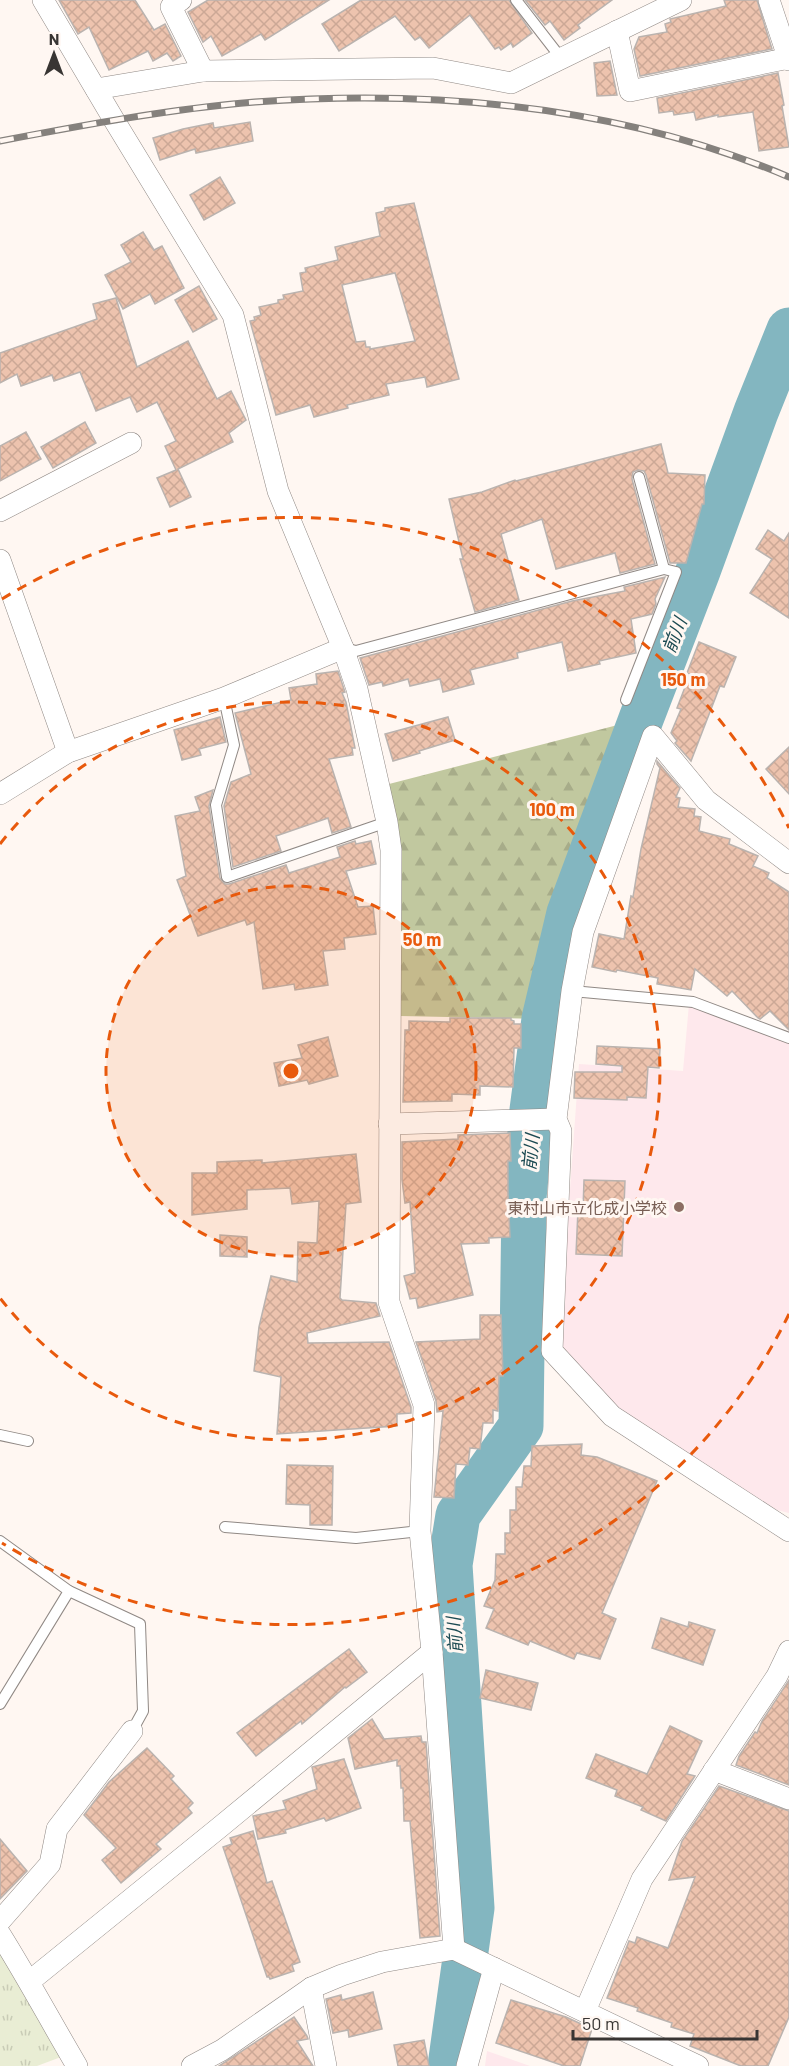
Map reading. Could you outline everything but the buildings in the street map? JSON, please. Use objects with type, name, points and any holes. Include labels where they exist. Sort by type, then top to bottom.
[{"type":"street","points":[[44,0],[233,315],[278,491],[343,648],[357,689],[387,822],[391,850],[389,1302],[424,1405],[420,1531],[457,1950]]},
{"type":"street","points":[[181,0],[171,7],[203,71]]},
{"type":"street","points":[[96,89],[203,71],[433,68],[511,83],[681,0]]},
{"type":"street","points":[[616,31],[630,91],[789,59],[769,0]]},
{"type":"street","points":[[0,511],[131,442]]},
{"type":"street","points":[[0,560],[68,752]]},
{"type":"street","points":[[0,794],[68,752],[224,698],[343,648]]},
{"type":"street","points":[[789,863],[706,800],[653,736],[583,932],[572,991],[556,1119],[561,1131],[552,1351],[612,1416],[789,1531]]},
{"type":"street","points":[[389,1124],[556,1119]]},
{"type":"street","points":[[585,2011],[642,1879],[777,1676],[789,1651]]},
{"type":"street","points":[[30,1981],[432,1652]]},
{"type":"street","points":[[0,1921],[50,1864],[57,1828],[132,1731]]},
{"type":"street","points":[[714,1770],[789,1799]]},
{"type":"street","points":[[0,1934],[30,1981],[40,2005],[77,2066]]},
{"type":"street","points":[[192,2066],[224,2058],[311,1988],[342,1974],[382,1962],[457,1950],[698,2066]]},
{"type":"street","points":[[466,2066],[494,1968]]},
{"type":"street","points":[[311,1988],[326,2066]]},
{"type":"lane","points":[[516,0],[561,58]]},
{"type":"lane","points":[[639,477],[664,569]]},
{"type":"lane","points":[[343,648],[356,651],[664,569],[676,572],[626,700]]},
{"type":"lane","points":[[224,698],[234,745],[216,805],[227,877],[387,822]]},
{"type":"lane","points":[[572,991],[693,1002],[789,1038]]},
{"type":"lane","points":[[0,1435],[28,1441]]},
{"type":"lane","points":[[225,1527],[356,1538],[420,1531]]},
{"type":"lane","points":[[0,1541],[69,1591],[140,1624],[144,1711],[132,1731]]},
{"type":"lane","points":[[0,1704],[69,1591]]},
{"type":"shaded area","name":"東村山市立化成小学校","points":[[689,1004],[789,1041],[789,1513],[777,1510],[619,1411],[559,1343],[579,1064],[683,1071]]},
{"type":"shaded area","points":[[487,2051],[530,2066],[485,2066]]},
{"type":"green space","points":[[641,719],[569,913],[544,1019],[400,1016],[389,784]]},
{"type":"green space","points":[[0,1952],[61,2057],[37,2066],[0,2066]]},
{"type":"waterway","name":"前川","points":[[450,2066],[472,1908],[450,1565],[458,1515],[521,1426],[524,1198],[532,1110],[544,1019],[569,913],[756,412],[789,330]]},
{"type":"railway","points":[[0,141],[159,113],[255,102],[391,98],[459,101],[527,108],[594,119],[660,134],[725,153],[789,177]]},
{"type":"place","name":"東村山市立化成小学校","points":[[679,1207]]}]
